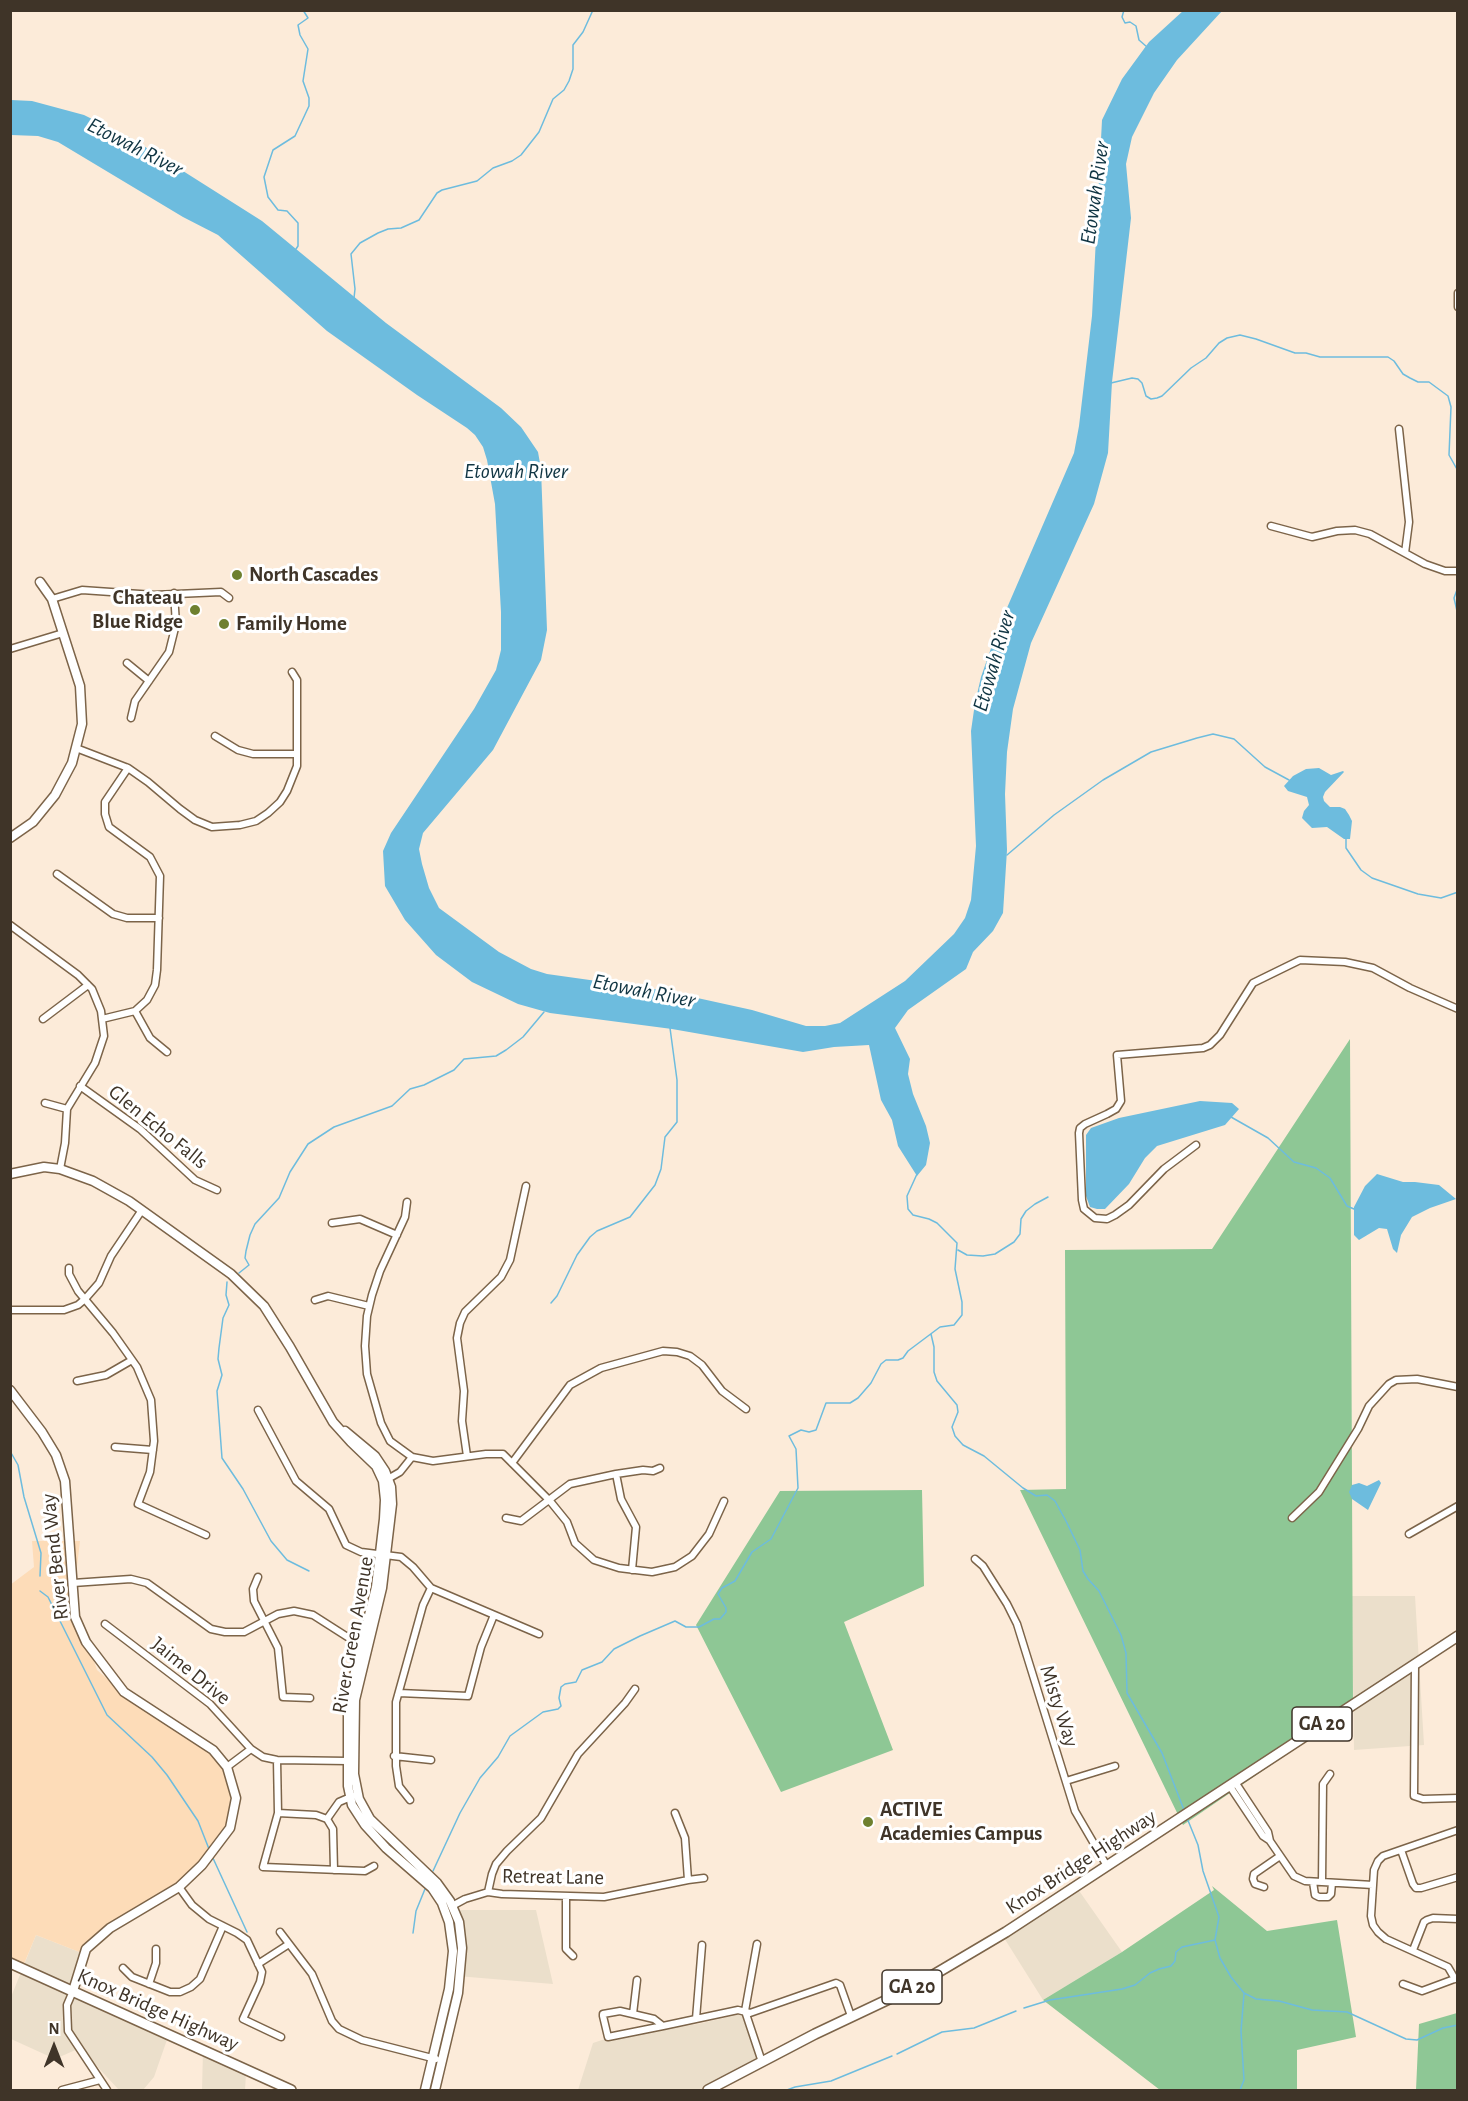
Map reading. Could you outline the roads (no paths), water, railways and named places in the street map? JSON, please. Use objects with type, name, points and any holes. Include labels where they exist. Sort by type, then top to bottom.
[{"type":"main road","name":"Knox Bridge Highway","points":[[708,2091],[851,2016],[908,1990],[1006,1932],[1458,1636]]},
{"type":"main road","name":"Knox Bridge Highway","points":[[10,1963],[291,2091]]},
{"type":"street","points":[[1458,293],[1458,307]]},
{"type":"street","points":[[1399,429],[1408,522],[1405,553]]},
{"type":"street","points":[[1271,526],[1312,537],[1337,531],[1354,530],[1370,534],[1425,564],[1444,571],[1458,571]]},
{"type":"street","points":[[10,838],[33,822],[55,795],[72,763],[82,724],[80,686],[52,599],[40,582]]},
{"type":"street","points":[[52,599],[82,590],[154,595],[221,592],[229,598]]},
{"type":"street","points":[[131,718],[135,701],[169,652],[176,624],[174,593]]},
{"type":"street","points":[[10,649],[63,633]]},
{"type":"street","points":[[127,663],[149,681]]},
{"type":"street","points":[[76,748],[128,768],[195,820],[212,827],[226,827],[256,820],[280,802],[297,765],[297,680],[292,672]]},
{"type":"street","points":[[215,736],[238,750],[253,753],[297,754]]},
{"type":"street","points":[[102,1019],[135,1011],[147,1000],[155,986],[160,876],[150,857],[109,827],[105,814],[105,802],[128,768]]},
{"type":"street","points":[[57,874],[113,914],[127,918],[159,918]]},
{"type":"street","points":[[10,925],[78,975],[88,985],[101,1011],[104,1036],[95,1063],[67,1109],[65,1143],[60,1169]]},
{"type":"street","points":[[1197,1145],[1164,1169],[1129,1205],[1115,1215],[1101,1219],[1088,1214],[1084,1209],[1080,1128],[1116,1109],[1121,1101],[1117,1055],[1203,1048],[1210,1045],[1220,1035],[1253,983],[1300,960],[1345,962],[1366,966],[1458,1009]]},
{"type":"street","points":[[43,1019],[88,985]]},
{"type":"street","points":[[135,1011],[150,1038],[167,1052]]},
{"type":"street","name":"Glen Echo Falls","points":[[80,1086],[140,1129],[195,1180],[217,1190]]},
{"type":"street","points":[[45,1103],[67,1109]]},
{"type":"street","name":"River Green Avenue","points":[[10,1174],[44,1167],[60,1169],[93,1181],[129,1201],[231,1274],[264,1306],[333,1422],[375,1456],[385,1471],[385,1480],[392,1504],[383,1555],[382,1588],[348,1700],[348,1761],[354,1796],[370,1820],[437,1883],[459,1922],[462,1948],[458,1993],[438,2060],[425,2091]]},
{"type":"street","points":[[467,1456],[462,1421],[464,1391],[457,1338],[460,1323],[465,1312],[501,1277],[506,1269],[526,1186]]},
{"type":"street","points":[[407,1202],[405,1217],[380,1271],[369,1306],[365,1347],[367,1374],[381,1423],[390,1441],[412,1457],[434,1461],[503,1454],[550,1501],[567,1522],[575,1543],[594,1560],[619,1568],[652,1572],[675,1567],[692,1556],[709,1534],[724,1501]]},
{"type":"street","points":[[10,1310],[64,1310],[78,1305],[99,1283],[111,1256],[142,1210]]},
{"type":"street","points":[[332,1223],[360,1219],[397,1235]]},
{"type":"street","points":[[69,1268],[69,1274],[85,1299],[137,1367],[151,1400],[153,1450],[150,1472],[138,1504],[206,1535]]},
{"type":"street","points":[[315,1300],[328,1296],[369,1306]]},
{"type":"street","points":[[512,1463],[570,1385],[601,1368],[663,1351],[690,1356],[702,1365],[722,1391],[746,1408]]},
{"type":"street","points":[[77,1381],[106,1375],[132,1360]]},
{"type":"street","points":[[1292,1518],[1323,1486],[1358,1429],[1369,1406],[1389,1384],[1396,1380],[1417,1379],[1458,1387]]},
{"type":"street","name":"River Bend Way","points":[[10,1390],[42,1432],[56,1455],[65,1481],[75,1617],[86,1642],[105,1670],[124,1692],[213,1750],[227,1767],[236,1797],[230,1828],[202,1865],[179,1887],[110,1928],[86,1949],[73,1991]]},
{"type":"street","points":[[258,1410],[296,1481],[329,1509],[346,1545],[361,1552],[401,1557],[431,1588],[539,1634]]},
{"type":"street","points":[[116,1448],[153,1450]]},
{"type":"street","points":[[385,1480],[400,1472],[412,1457]]},
{"type":"street","points":[[506,1518],[521,1521],[570,1484],[660,1468]]},
{"type":"street","points":[[616,1474],[621,1499],[636,1527],[632,1570]]},
{"type":"street","points":[[1409,1534],[1458,1506]]},
{"type":"street","name":"Misty Way","points":[[975,1559],[983,1566],[1017,1624],[1075,1811],[1107,1866]]},
{"type":"street","points":[[258,1577],[253,1589],[254,1601],[278,1648],[284,1697],[310,1698]]},
{"type":"street","points":[[73,1583],[131,1579],[147,1583],[211,1629],[225,1632],[244,1632],[278,1614],[294,1611],[313,1615],[349,1638],[365,1645]]},
{"type":"street","points":[[410,1800],[399,1786],[394,1756],[396,1702],[423,1605],[431,1588]]},
{"type":"street","points":[[399,1693],[468,1696],[481,1647],[494,1615]]},
{"type":"street","name":"Jaime Drive","points":[[105,1624],[210,1704],[251,1749],[263,1757],[277,1760],[348,1761]]},
{"type":"street","name":"River Green Avenue","points":[[365,1645],[355,1700],[352,1805],[364,1825],[386,1848],[432,1888],[442,1903],[449,1922],[453,1951],[435,2091]]},
{"type":"street","points":[[1415,1664],[1414,1796],[1423,1799],[1458,1798]]},
{"type":"street","points":[[452,1906],[465,1899],[488,1892],[496,1864],[541,1818],[578,1754],[635,1689]]},
{"type":"street","points":[[227,1767],[251,1749]]},
{"type":"street","points":[[394,1756],[431,1760]]},
{"type":"street","points":[[277,1760],[278,1813],[263,1867],[365,1871],[374,1866]]},
{"type":"street","points":[[1066,1781],[1115,1766]]},
{"type":"street","points":[[1322,1882],[1323,1784],[1330,1774]]},
{"type":"street","points":[[1232,1783],[1263,1836],[1270,1840],[1294,1876],[1313,1882],[1372,1885]]},
{"type":"street","points":[[327,1819],[339,1802],[354,1796]]},
{"type":"street","points":[[278,1813],[316,1815],[327,1819],[333,1829],[334,1870]]},
{"type":"street","points":[[675,1813],[685,1838],[688,1880]]},
{"type":"street","points":[[1403,1984],[1422,1991],[1456,1979],[1448,1967],[1386,1939],[1373,1926],[1371,1916],[1374,1870],[1383,1856],[1458,1830]]},
{"type":"street","points":[[1401,1850],[1416,1888],[1458,1877]]},
{"type":"street","points":[[1264,1887],[1255,1884],[1254,1874],[1280,1856]]},
{"type":"street","name":"Retreat Lane","points":[[488,1892],[604,1897],[704,1878]]},
{"type":"street","points":[[1313,1882],[1315,1895],[1320,1897],[1328,1897],[1331,1894],[1332,1882]]},
{"type":"street","points":[[179,1887],[192,1905],[209,1920],[247,1940],[262,1972],[260,1982],[243,2019],[281,2037]]},
{"type":"street","points":[[566,1897],[566,1949],[573,1956]]},
{"type":"street","points":[[1413,1950],[1424,1922],[1433,1918],[1458,1919]]},
{"type":"street","points":[[123,1968],[132,1977],[170,1992],[180,1992],[191,1987],[200,1979],[223,1926]]},
{"type":"street","points":[[279,1932],[312,1974],[332,2021],[339,2029],[362,2040],[438,2060]]},
{"type":"street","points":[[258,1964],[289,1944]]},
{"type":"street","points":[[757,1944],[745,2011],[762,2062]]},
{"type":"street","points":[[696,2019],[702,1945]]},
{"type":"street","points":[[149,1984],[156,1963],[156,1949]]},
{"type":"street","points":[[633,2014],[637,1980]]},
{"type":"street","points":[[663,2026],[654,2019],[620,2011],[603,2014],[608,2037],[663,2026],[738,2010],[750,2013],[836,1983],[840,1984],[851,2016]]},
{"type":"street","points":[[73,1991],[67,2005],[68,2031],[107,2091]]},
{"type":"street","points":[[62,2091],[100,2080]]},
{"type":"water","name":"Etowah River","points":[[1184,10],[1222,11],[1177,60],[1154,93],[1132,137],[1126,164],[1131,218],[1112,382],[1108,453],[1094,504],[1031,643],[1013,709],[1007,752],[1005,794],[1007,850],[1003,913],[993,931],[973,952],[966,969],[908,1010],[895,1028],[910,1059],[908,1074],[930,1143],[926,1165],[917,1176],[898,1146],[892,1120],[881,1100],[869,1045],[803,1052],[672,1029],[550,1013],[518,1004],[472,982],[436,955],[405,920],[385,886],[383,851],[391,833],[474,709],[496,670],[501,650],[495,504],[483,447],[467,428],[327,331],[218,235],[183,217],[58,142],[38,136],[11,135],[11,100],[32,101],[84,115],[134,140],[262,221],[386,323],[501,408],[521,427],[538,452],[541,469],[547,630],[541,660],[493,750],[423,833],[419,849],[422,864],[429,888],[439,908],[499,952],[531,969],[547,974],[661,990],[752,1010],[806,1026],[825,1026],[840,1023],[905,981],[954,934],[965,918],[971,900],[976,846],[971,731],[981,677],[997,631],[1074,453],[1079,426],[1092,316],[1102,120],[1122,79],[1149,42]]},
{"type":"water","points":[[1319,768],[1331,775],[1344,772],[1323,797],[1330,807],[1345,809],[1349,815],[1352,821],[1350,839],[1344,839],[1327,827],[1312,828],[1302,818],[1309,805],[1307,797],[1288,791],[1284,786],[1293,776],[1306,769]]},
{"type":"water","points":[[1200,1101],[1232,1103],[1239,1109],[1225,1125],[1157,1146],[1145,1158],[1129,1184],[1105,1209],[1090,1207],[1086,1196],[1086,1135],[1091,1128],[1119,1118]]},
{"type":"water","points":[[1377,1174],[1403,1182],[1439,1185],[1456,1199],[1412,1217],[1401,1235],[1397,1253],[1393,1249],[1387,1229],[1379,1228],[1359,1240],[1354,1235],[1354,1207],[1365,1186]]},
{"type":"water","points":[[1379,1480],[1381,1483],[1368,1510],[1352,1499],[1349,1492],[1352,1485],[1359,1483],[1367,1486]]},
{"type":"waterway","points":[[296,249],[298,223],[287,211],[278,210],[268,197],[264,177],[273,150],[295,136],[309,106],[309,98],[303,81],[308,49],[300,35],[298,25],[308,18],[303,10]]},
{"type":"waterway","points":[[354,298],[351,254],[360,243],[388,229],[401,228],[419,220],[437,193],[477,181],[493,168],[521,155],[539,132],[553,99],[564,90],[569,81],[573,69],[573,45],[583,32],[593,10]]},
{"type":"waterway","points":[[1124,10],[1122,17],[1125,23],[1130,22],[1136,26],[1139,40],[1147,47]]},
{"type":"waterway","points":[[1111,383],[1132,378],[1138,379],[1142,383],[1146,396],[1151,399],[1157,398],[1206,358],[1219,343],[1227,338],[1240,335],[1295,353],[1320,357],[1388,357],[1394,361],[1403,374],[1418,382],[1429,382],[1448,396],[1451,407],[1449,455],[1458,471]]},
{"type":"waterway","points":[[1457,611],[1454,598],[1458,587]]},
{"type":"waterway","points":[[1007,855],[1054,815],[1103,780],[1151,752],[1197,738],[1213,734],[1234,739],[1265,767],[1289,780]]},
{"type":"waterway","points":[[1346,839],[1346,848],[1361,870],[1372,878],[1418,894],[1441,898],[1458,892]]},
{"type":"waterway","points":[[239,1273],[249,1265],[245,1258],[246,1251],[255,1224],[279,1198],[290,1172],[308,1144],[334,1127],[392,1106],[410,1089],[424,1085],[454,1070],[464,1059],[496,1056],[523,1037],[544,1012]]},
{"type":"waterway","points":[[551,1303],[557,1296],[577,1255],[590,1237],[597,1231],[630,1217],[655,1185],[661,1169],[665,1137],[677,1122],[677,1080],[670,1028]]},
{"type":"waterway","points":[[1231,1117],[1268,1138],[1294,1162],[1316,1168],[1330,1178],[1347,1206],[1354,1209]]},
{"type":"waterway","points":[[433,1871],[460,1813],[480,1778],[498,1757],[510,1736],[543,1712],[558,1709],[561,1706],[559,1698],[561,1687],[576,1682],[582,1670],[602,1662],[614,1649],[640,1636],[675,1621],[686,1627],[699,1627],[714,1619],[720,1619],[726,1612],[718,1594],[722,1588],[735,1581],[752,1552],[771,1539],[798,1488],[796,1449],[789,1436],[801,1430],[809,1432],[816,1430],[826,1403],[850,1403],[858,1398],[886,1360],[903,1358],[908,1351],[940,1327],[954,1325],[962,1315],[962,1302],[955,1269],[957,1243],[937,1223],[913,1215],[908,1209],[907,1196],[917,1174]]},
{"type":"waterway","points":[[958,1250],[967,1255],[995,1254],[1014,1242],[1020,1234],[1021,1219],[1026,1211],[1048,1197]]},
{"type":"waterway","points":[[227,1282],[226,1295],[229,1305],[223,1318],[218,1359],[222,1375],[217,1391],[222,1458],[243,1489],[271,1541],[287,1560],[309,1571]]},
{"type":"waterway","points":[[931,1334],[934,1347],[934,1372],[937,1381],[957,1405],[958,1412],[952,1427],[955,1436],[963,1445],[984,1456],[1023,1488],[1036,1496],[1047,1495],[1055,1501],[1066,1521],[1080,1550],[1083,1571],[1099,1591],[1121,1635],[1126,1653],[1127,1693],[1162,1753],[1184,1810]]},
{"type":"waterway","points":[[10,1451],[18,1465],[24,1497],[41,1553],[40,1576]]},
{"type":"waterway","points":[[40,1591],[48,1597],[107,1715],[152,1757],[167,1775],[198,1821],[209,1849]]},
{"type":"waterway","points":[[1187,1818],[1198,1845],[1203,1871],[1219,1917],[1215,1940],[1220,1958],[1244,1993],[1256,1999],[1279,2001],[1312,2010],[1347,2012],[1406,2039],[1417,2040],[1443,2028],[1458,2025]]},
{"type":"waterway","points":[[212,1856],[247,1932]]},
{"type":"waterway","points":[[413,1933],[416,1911],[425,1889]]},
{"type":"waterway","points":[[1024,2008],[1050,2000],[1135,1985],[1150,1973],[1171,1966],[1175,1961],[1176,1952],[1182,1947],[1215,1940]]},
{"type":"waterway","points":[[1240,2090],[1244,2080],[1241,2031],[1244,1994]]},
{"type":"waterway","points":[[897,2054],[942,2032],[974,2028],[1016,2011]]},
{"type":"waterway","points":[[787,2090],[831,2081],[892,2056]]},
{"type":"place","name":"North Cascades","points":[[237,575]]},
{"type":"place","name":"Chateau Blue Ridge","points":[[195,610]]},
{"type":"place","name":"Family Home","points":[[224,624]]},
{"type":"place","name":"ACTIVE Academies Campus","points":[[868,1822]]}]
